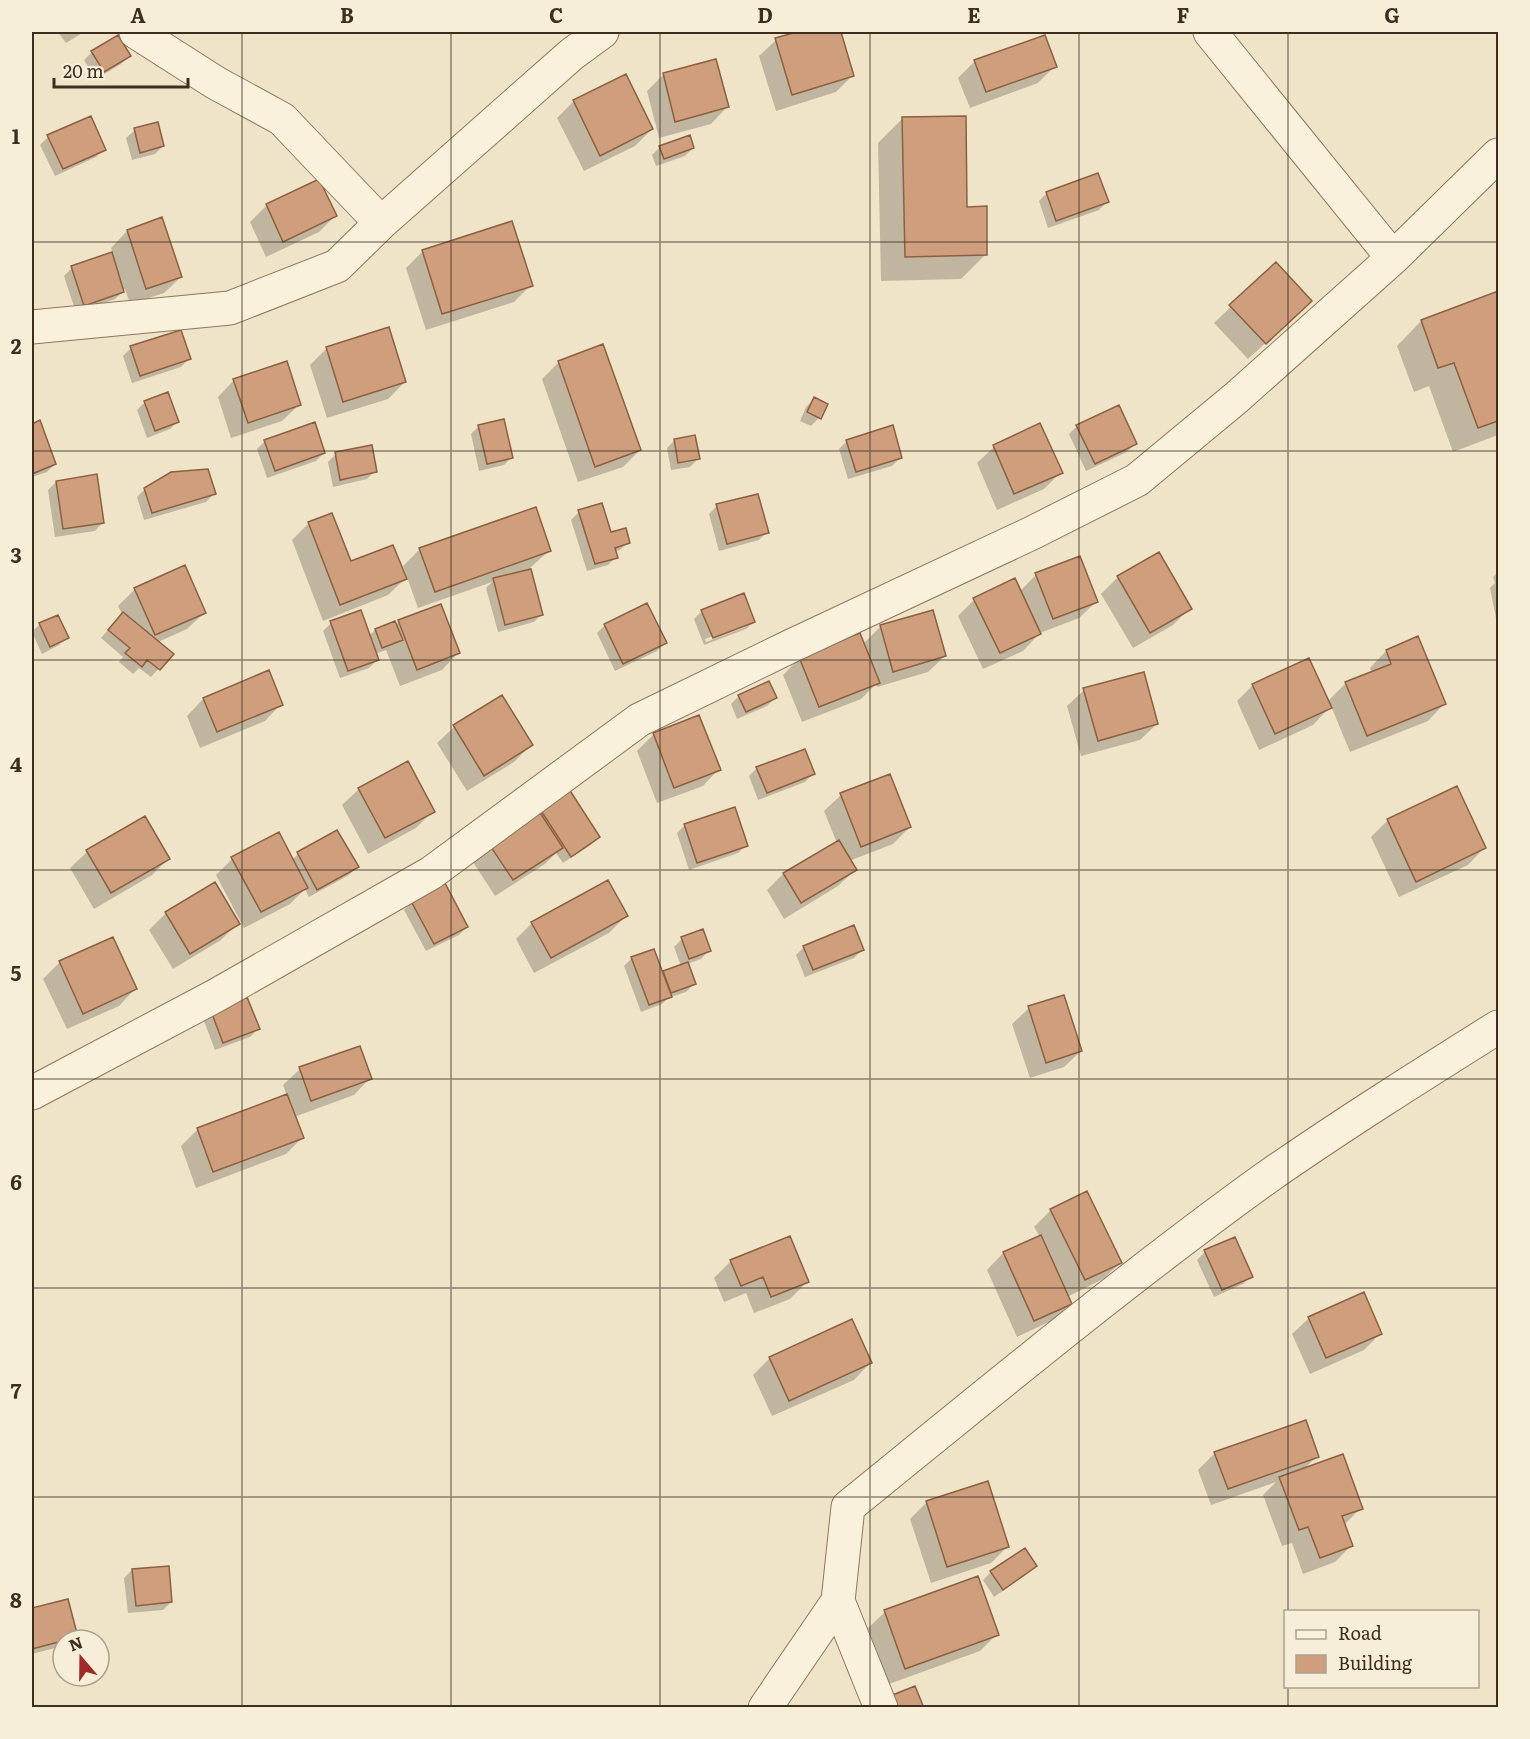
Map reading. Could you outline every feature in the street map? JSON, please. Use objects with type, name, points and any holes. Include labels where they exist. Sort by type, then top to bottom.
[{"type":"street","points":[[136,32],[216,83],[282,119],[381,223]]},
{"type":"street","points":[[32,327],[230,308],[338,266],[381,223],[572,54],[602,32]]},
{"type":"street","points":[[1210,32],[1394,258]]},
{"type":"street","points":[[32,1093],[215,996],[431,873],[639,720],[1032,533],[1137,480],[1236,398],[1394,258],[1498,155]]},
{"type":"street","points":[[881,1707],[838,1601],[848,1507],[1069,1328],[1265,1179],[1352,1119],[1498,1027]]},
{"type":"street","points":[[765,1707],[838,1601]]},
{"type":"building","points":[[797,32],[841,32],[854,76],[792,95],[775,38]]},
{"type":"building","points":[[118,35],[131,56],[104,72],[91,51]]},
{"type":"building","points":[[1045,35],[1057,67],[986,92],[974,60]]},
{"type":"building","points":[[716,59],[729,107],[675,122],[663,73]]},
{"type":"building","points":[[626,74],[653,129],[600,156],[573,100]]},
{"type":"building","points":[[91,116],[106,150],[63,169],[47,135]]},
{"type":"building","points":[[966,116],[967,207],[987,206],[987,255],[905,257],[902,117]]},
{"type":"building","points":[[158,122],[164,146],[140,153],[134,128]]},
{"type":"building","points":[[690,135],[694,148],[664,159],[659,146]]},
{"type":"building","points":[[1098,173],[1109,202],[1056,221],[1046,192]]},
{"type":"building","points":[[319,179],[337,216],[283,242],[266,204]]},
{"type":"building","points":[[162,217],[182,277],[146,289],[127,230]]},
{"type":"building","points":[[512,221],[533,286],[442,314],[422,250]]},
{"type":"building","points":[[112,252],[124,292],[84,306],[71,266]]},
{"type":"building","points":[[1276,262],[1312,301],[1266,344],[1229,305]]},
{"type":"building","points":[[1498,291],[1498,421],[1478,428],[1454,363],[1438,368],[1421,320]]},
{"type":"building","points":[[389,327],[406,382],[343,402],[326,347]]},
{"type":"building","points":[[181,330],[191,359],[140,376],[130,346]]},
{"type":"building","points":[[603,344],[641,450],[595,467],[558,361]]},
{"type":"building","points":[[287,361],[301,405],[248,423],[233,379]]},
{"type":"building","points":[[168,392],[179,422],[155,431],[144,401]]},
{"type":"building","points":[[814,397],[828,404],[821,419],[807,412]]},
{"type":"building","points":[[1119,405],[1137,444],[1095,464],[1076,425]]},
{"type":"building","points":[[504,419],[513,458],[487,464],[478,425]]},
{"type":"building","points":[[40,420],[56,464],[32,474],[32,424]]},
{"type":"building","points":[[315,422],[325,453],[275,471],[264,440]]},
{"type":"building","points":[[1040,423],[1063,473],[1014,494],[993,445]]},
{"type":"building","points":[[893,425],[902,458],[856,472],[846,440]]},
{"type":"building","points":[[695,435],[700,459],[678,463],[674,439]]},
{"type":"building","points":[[372,445],[377,472],[340,480],[335,452]]},
{"type":"building","points":[[208,469],[216,494],[152,513],[144,488],[171,472]]},
{"type":"building","points":[[97,474],[104,523],[63,529],[56,481]]},
{"type":"building","points":[[758,494],[769,533],[727,544],[716,504]]},
{"type":"building","points":[[602,503],[611,532],[626,528],[630,543],[615,548],[618,558],[595,564],[578,510]]},
{"type":"building","points":[[536,507],[551,551],[435,592],[419,548]]},
{"type":"building","points":[[332,513],[351,561],[393,545],[407,579],[340,605],[308,522]]},
{"type":"building","points":[[1159,552],[1192,609],[1150,633],[1117,576]]},
{"type":"building","points":[[1080,556],[1098,602],[1053,619],[1035,573]]},
{"type":"building","points":[[185,565],[206,613],[155,635],[134,588]]},
{"type":"building","points":[[531,569],[543,615],[505,625],[493,578]]},
{"type":"building","points":[[1015,578],[1041,634],[1000,653],[973,598]]},
{"type":"building","points":[[744,593],[755,622],[713,638],[701,610]]},
{"type":"building","points":[[647,603],[667,643],[623,664],[604,624]]},
{"type":"building","points":[[441,604],[460,653],[417,670],[398,620]]},
{"type":"building","points":[[361,610],[379,660],[348,671],[330,621]]},
{"type":"building","points":[[933,610],[946,656],[893,672],[880,625]]},
{"type":"building","points":[[123,612],[174,654],[160,670],[147,660],[142,667],[125,653],[130,648],[108,630]]},
{"type":"building","points":[[58,615],[69,638],[50,647],[39,623]]},
{"type":"building","points":[[395,621],[403,640],[382,648],[375,629]]},
{"type":"building","points":[[860,633],[880,683],[819,707],[799,657]]},
{"type":"building","points":[[1418,636],[1446,704],[1367,736],[1345,682],[1391,664],[1386,650]]},
{"type":"building","points":[[1309,658],[1332,708],[1275,734],[1252,684]]},
{"type":"building","points":[[269,670],[283,705],[217,732],[203,698]]},
{"type":"building","points":[[1144,672],[1158,724],[1098,741],[1083,688]]},
{"type":"building","points":[[769,681],[777,698],[746,712],[738,695]]},
{"type":"building","points":[[502,695],[533,745],[484,776],[453,725]]},
{"type":"building","points":[[699,715],[721,770],[674,788],[653,733]]},
{"type":"building","points":[[805,749],[815,774],[767,793],[756,767]]},
{"type":"building","points":[[408,761],[435,812],[385,838],[358,788]]},
{"type":"building","points":[[890,774],[911,827],[861,847],[840,793]]},
{"type":"building","points":[[567,786],[600,837],[571,857],[538,806]]},
{"type":"building","points":[[1457,786],[1486,848],[1416,882],[1387,819]]},
{"type":"building","points":[[735,807],[748,846],[697,863],[684,824]]},
{"type":"building","points":[[537,808],[563,848],[513,880],[487,841]]},
{"type":"building","points":[[145,816],[170,859],[111,893],[86,850]]},
{"type":"building","points":[[337,830],[359,867],[317,890],[297,852]]},
{"type":"building","points":[[279,832],[308,888],[261,912],[231,857]]},
{"type":"building","points":[[839,840],[857,870],[801,903],[783,873]]},
{"type":"building","points":[[608,880],[628,916],[551,958],[531,922]]},
{"type":"building","points":[[215,882],[240,924],[190,954],[165,912]]},
{"type":"building","points":[[445,883],[468,927],[434,944],[411,901]]},
{"type":"building","points":[[854,925],[864,950],[813,970],[803,946]]},
{"type":"building","points":[[703,929],[711,951],[689,959],[681,937]]},
{"type":"building","points":[[113,937],[137,989],[83,1014],[59,961]]},
{"type":"building","points":[[654,949],[672,997],[649,1005],[631,957]]},
{"type":"building","points":[[688,962],[696,984],[671,993],[663,971]]},
{"type":"building","points":[[1064,995],[1082,1051],[1046,1063],[1028,1006]]},
{"type":"building","points":[[247,997],[260,1029],[223,1043],[211,1011]]},
{"type":"building","points":[[360,1046],[372,1079],[311,1101],[299,1067]]},
{"type":"building","points":[[287,1094],[304,1138],[213,1172],[197,1128]]},
{"type":"building","points":[[1087,1191],[1122,1263],[1085,1280],[1050,1209]]},
{"type":"building","points":[[1041,1235],[1072,1304],[1034,1321],[1003,1252]]},
{"type":"building","points":[[790,1236],[809,1282],[771,1297],[763,1277],[741,1286],[730,1260]]},
{"type":"building","points":[[1235,1237],[1253,1277],[1222,1290],[1204,1250]]},
{"type":"building","points":[[1364,1292],[1382,1334],[1326,1358],[1308,1317]]},
{"type":"building","points":[[852,1319],[872,1363],[789,1401],[769,1357]]},
{"type":"building","points":[[1306,1420],[1319,1457],[1228,1489],[1214,1452]]},
{"type":"building","points":[[1343,1454],[1363,1509],[1342,1516],[1353,1546],[1320,1558],[1308,1527],[1299,1530],[1279,1477]]},
{"type":"building","points":[[988,1481],[1009,1547],[947,1567],[926,1501]]},
{"type":"building","points":[[1025,1548],[1037,1566],[1003,1590],[990,1571]]},
{"type":"building","points":[[169,1566],[172,1602],[136,1606],[132,1569]]},
{"type":"building","points":[[978,1576],[999,1635],[905,1669],[884,1610]]},
{"type":"building","points":[[68,1599],[76,1628],[51,1628],[51,1644],[32,1649],[32,1608]]},
{"type":"building","points":[[915,1686],[924,1708],[895,1708],[890,1696]]}]
